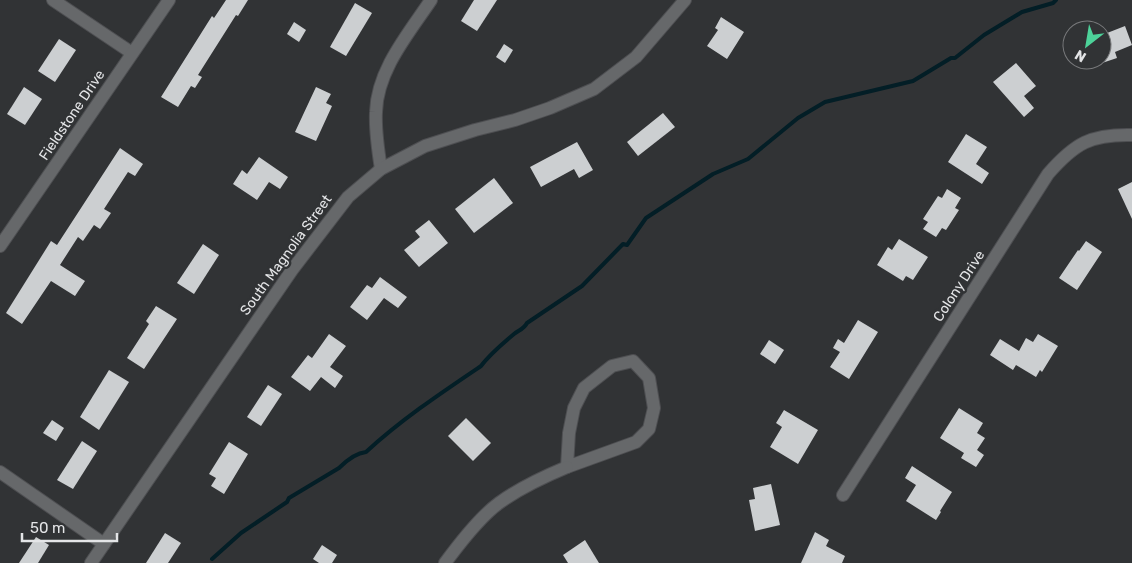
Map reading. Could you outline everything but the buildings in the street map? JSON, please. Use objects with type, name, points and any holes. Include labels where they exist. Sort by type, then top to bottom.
[{"type":"street","points":[[53,0],[132,53]]},
{"type":"street","name":"Fieldstone Drive","points":[[0,246],[169,0]]},
{"type":"street","points":[[382,169],[377,142],[376,110],[383,79],[397,50],[431,0]]},
{"type":"street","name":"South Magnolia Street","points":[[95,562],[104,544],[297,262],[348,197],[382,169],[425,146],[515,120],[594,90],[636,57],[685,0]]},
{"type":"street","name":"Colony Drive","points":[[843,495],[1048,174],[1064,156],[1085,142],[1110,134],[1132,135]]},
{"type":"street","points":[[445,563],[460,542],[497,504],[531,482],[636,442],[650,430],[654,408],[649,378],[633,361],[612,366],[584,388],[574,408],[572,417],[567,467]]},
{"type":"street","points":[[0,472],[104,544]]},
{"type":"waterway","points":[[212,559],[241,533],[287,502],[289,498],[339,468],[351,458],[366,452],[408,417],[481,366],[496,349],[527,323],[582,286],[623,244],[627,245],[646,218],[713,174],[748,159],[798,118],[825,102],[913,81],[951,58],[955,58],[984,35],[1022,12],[1053,3],[1056,0]]}]
